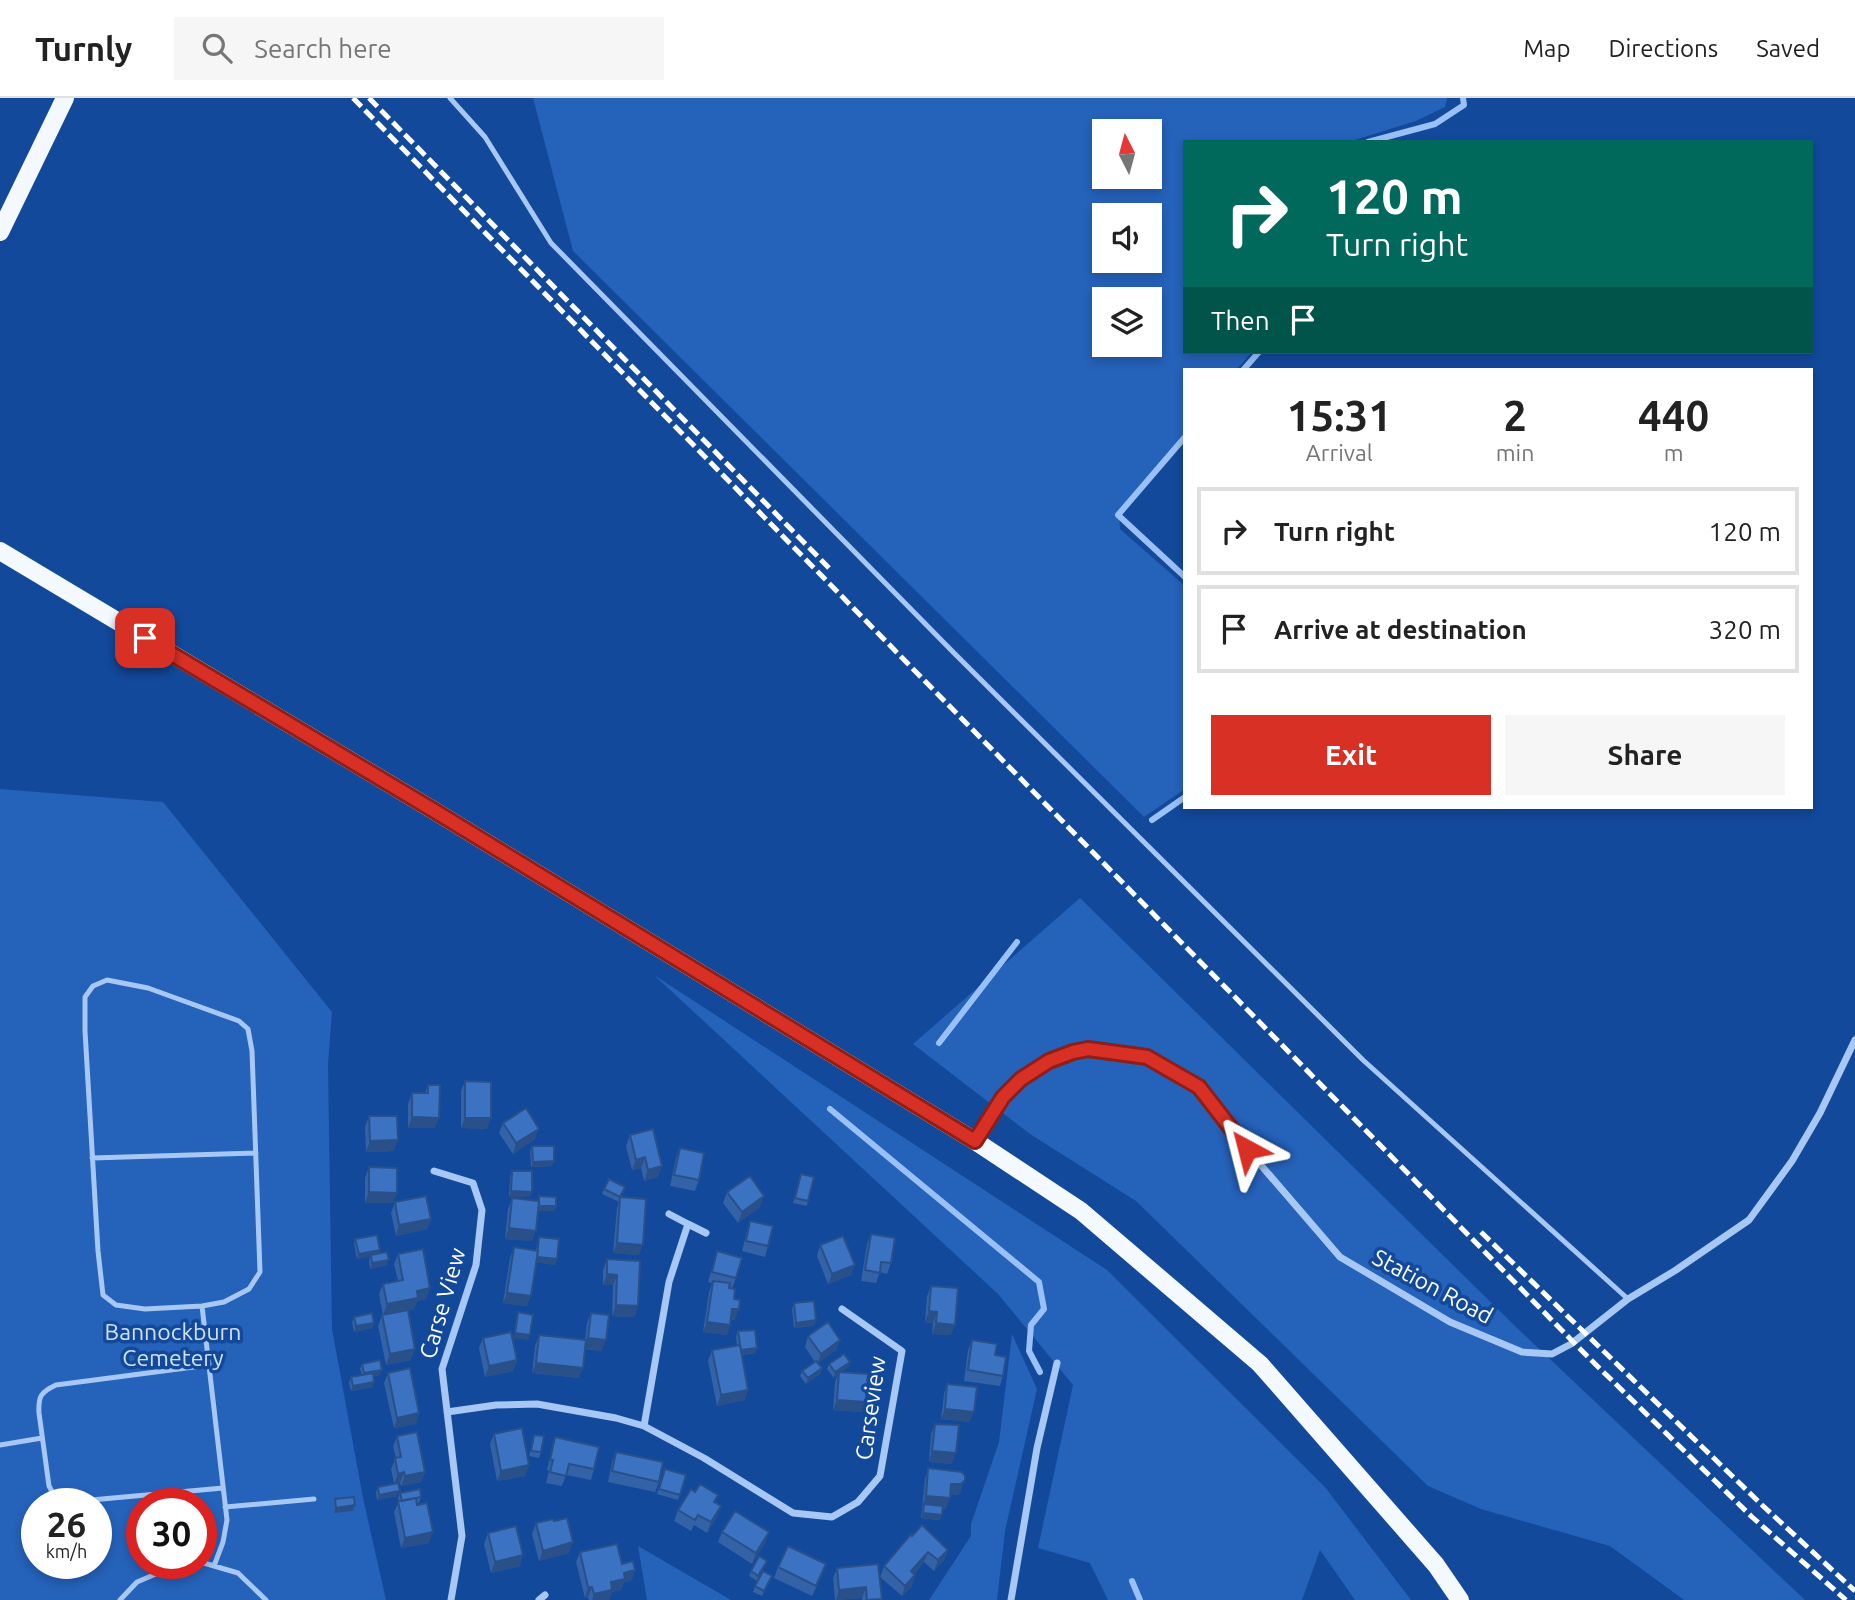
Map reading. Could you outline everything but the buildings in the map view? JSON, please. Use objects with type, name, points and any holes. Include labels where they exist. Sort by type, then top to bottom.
[{"type":"main road","points":[[0,232],[65,98]]},
{"type":"main road","points":[[0,551],[444,817],[975,1141],[1081,1211],[1260,1364],[1436,1565],[1460,1600]]},
{"type":"street","name":"Station Road","points":[[975,1141],[1003,1097],[1021,1079],[1049,1061],[1088,1049],[1147,1057],[1199,1087],[1247,1149],[1340,1257],[1450,1322],[1522,1352],[1552,1354],[1571,1344],[1628,1299],[1749,1220],[1798,1152],[1821,1113],[1855,1040]]},
{"type":"street","name":"Carse View","points":[[434,1171],[473,1183],[482,1210],[477,1265],[442,1369],[461,1536],[451,1600]]},
{"type":"street","points":[[669,1214],[706,1233]]},
{"type":"street","points":[[644,1426],[669,1282],[688,1224]]},
{"type":"street","name":"Carseview","points":[[447,1412],[496,1405],[537,1404],[616,1418],[644,1426],[704,1458],[793,1513],[832,1517],[858,1503],[880,1476],[902,1351],[842,1309]]},
{"type":"street","points":[[1011,1600],[1037,1448],[1056,1363]]},
{"type":"lane","points":[[450,98],[485,137],[551,243],[944,643],[1363,1060],[1628,1299]]},
{"type":"lane","points":[[107,980],[148,988],[239,1021],[248,1029],[252,1051],[256,1153],[260,1272],[249,1289],[224,1302],[145,1309],[116,1305],[103,1296],[92,1158],[85,997],[93,986],[107,980]]},
{"type":"lane","points":[[92,1158],[256,1153]]},
{"type":"lane","points":[[202,1306],[227,1520],[217,1558]]},
{"type":"lane","points":[[209,1364],[56,1385],[44,1391],[38,1402],[42,1438],[50,1486],[56,1499],[69,1502],[223,1488]]},
{"type":"lane","points":[[0,1445],[42,1438]]},
{"type":"lane","points":[[225,1507],[314,1499]]},
{"type":"lane","points":[[217,1567],[238,1573],[266,1600]]},
{"type":"lane","points":[[120,1600],[137,1582],[144,1579]]},
{"type":"green space","points":[[533,98],[1447,98],[1445,107],[1416,121],[1354,140],[1183,140],[1183,354],[1250,354],[1238,368],[1183,368],[1183,435],[1119,513],[1120,529],[1183,584],[1183,790],[1144,817],[573,251]]},
{"type":"green space","name":"Bannockburn Cemetery","points":[[0,789],[163,802],[332,1012],[328,1064],[332,1329],[363,1498],[386,1600],[0,1600]]},
{"type":"green space","points":[[1080,898],[1516,1327],[1805,1600],[1684,1600],[1610,1546],[1481,1509],[1428,1486],[1136,1201],[1030,1134],[913,1044]]},
{"type":"green space","points":[[654,975],[1107,1270],[1325,1487],[1411,1600],[1355,1600],[1320,1550],[1302,1600],[1108,1600],[1090,1563],[1038,1548],[1073,1385],[998,1294]]},
{"type":"green space","points":[[1012,1334],[1037,1389],[1005,1531],[997,1600],[929,1600],[971,1536],[971,1524],[999,1442]]},
{"type":"green space","points":[[638,1546],[731,1600],[647,1600]]},
{"type":"waterway","points":[[1375,140],[1435,124],[1464,105],[1463,98]]},
{"type":"waterway","points":[[1245,368],[1257,354]]},
{"type":"waterway","points":[[1183,439],[1118,515],[1183,575]]},
{"type":"waterway","points":[[1152,820],[1183,798]]},
{"type":"waterway","points":[[939,1043],[1017,942]]},
{"type":"waterway","points":[[830,1109],[1039,1282],[1044,1309],[1031,1325],[1029,1351],[1040,1372]]},
{"type":"waterway","points":[[1132,1581],[1140,1600]]},
{"type":"railway","points":[[353,98],[1588,1357],[1752,1517],[1846,1600]]},
{"type":"railway","points":[[369,98],[829,568]]},
{"type":"railway","points":[[1481,1232],[1762,1505],[1855,1591]]},
{"type":"route","points":[[145,638],[433,810],[975,1141],[1003,1097],[1021,1079],[1049,1061],[1088,1049],[1147,1057],[1199,1087],[1247,1149]]}]
